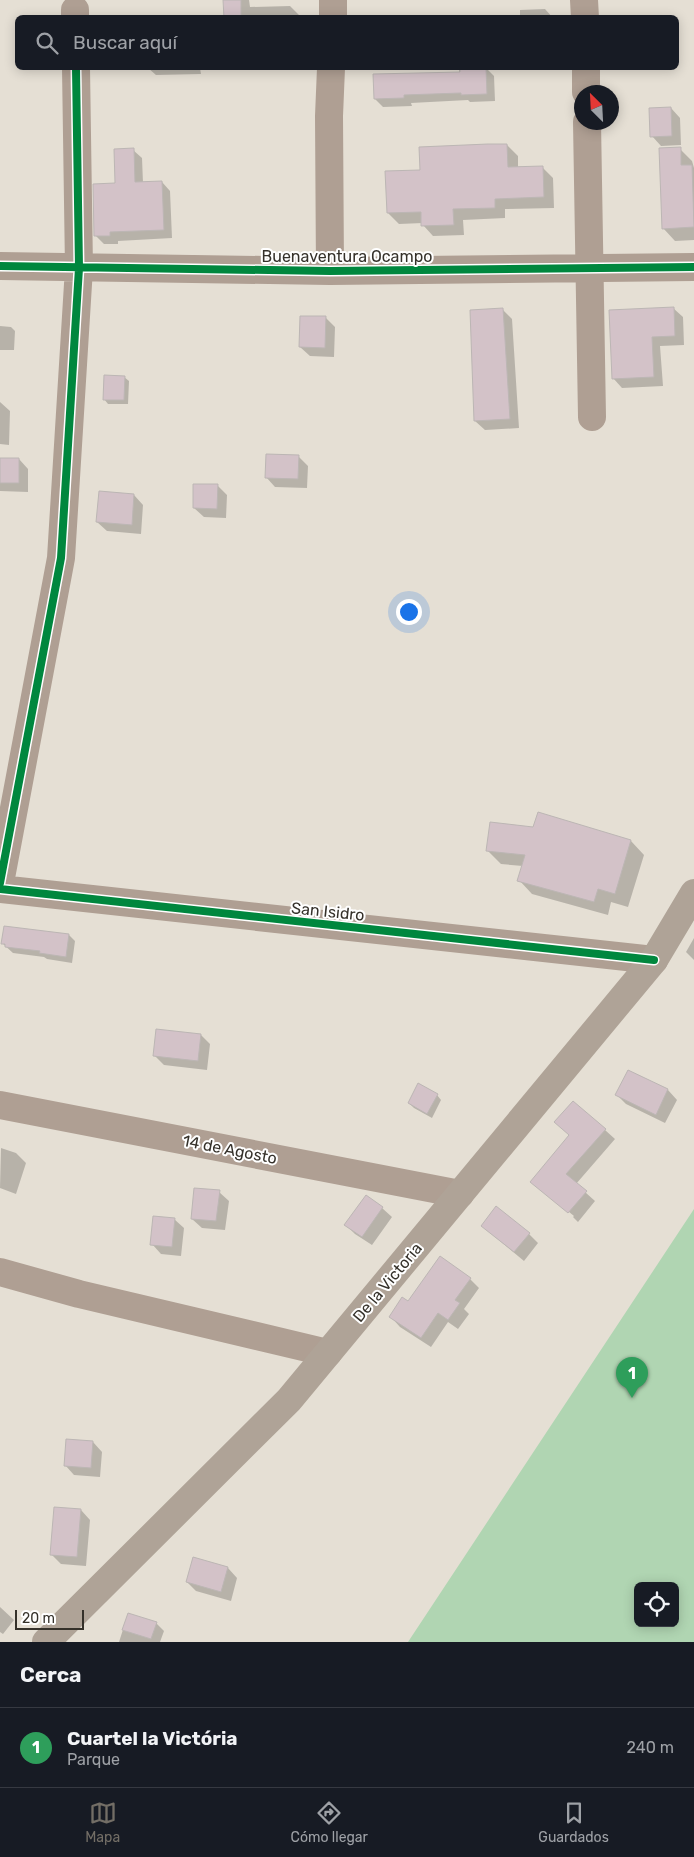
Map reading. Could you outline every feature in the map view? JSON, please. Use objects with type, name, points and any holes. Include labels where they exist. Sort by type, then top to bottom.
[{"type":"main road","name":"De la Victoria","points":[[46,1642],[289,1400],[654,960],[694,893]]},
{"type":"street","points":[[333,0],[333,15]]},
{"type":"street","points":[[584,0],[585,15]]},
{"type":"street","points":[[0,883],[61,558],[79,268],[76,70]]},
{"type":"street","points":[[330,272],[329,116],[331,70]]},
{"type":"street","points":[[586,70],[586,85]]},
{"type":"street","points":[[587,130],[592,416]]},
{"type":"street","name":"Buenaventura Ocampo","points":[[0,266],[330,272],[694,267]]},
{"type":"street","name":"San Isidro","points":[[0,889],[654,960]]},
{"type":"street","name":"14 de Agosto","points":[[0,1105],[460,1194]]},
{"type":"street","points":[[0,1272],[79,1294],[328,1353]]},
{"type":"green space","points":[[694,1209],[694,1642],[408,1642]]},
{"type":"building","points":[[223,0],[241,0],[241,15],[224,15]]},
{"type":"building","points":[[460,70],[486,70],[487,94],[404,95],[404,98],[374,99],[373,74],[460,72]]},
{"type":"building","points":[[671,107],[672,136],[650,137],[649,108]]},
{"type":"building","points":[[507,144],[508,167],[543,166],[544,197],[495,199],[495,208],[453,209],[454,225],[421,226],[421,212],[387,213],[385,171],[420,170],[419,147]]},
{"type":"building","points":[[681,147],[681,165],[692,165],[694,227],[662,229],[659,148]]},
{"type":"building","points":[[134,148],[135,182],[162,181],[164,230],[110,232],[110,236],[94,236],[93,184],[115,183],[114,149]]},
{"type":"building","points":[[674,307],[675,336],[652,337],[654,377],[612,379],[609,310]]},
{"type":"building","points":[[503,308],[510,419],[474,421],[470,310]]},
{"type":"building","points":[[300,316],[326,316],[325,348],[299,347]]},
{"type":"building","points":[[104,375],[125,376],[124,400],[103,400]]},
{"type":"building","points":[[266,454],[299,455],[298,479],[265,478]]},
{"type":"building","points":[[0,458],[19,458],[19,483],[0,483]]},
{"type":"building","points":[[193,484],[218,484],[217,509],[193,508]]},
{"type":"building","points":[[99,491],[134,494],[132,525],[96,522]]},
{"type":"building","points":[[538,812],[631,840],[615,894],[598,889],[594,902],[517,881],[525,855],[486,851],[490,822],[533,827]]},
{"type":"building","points":[[4,926],[69,934],[66,957],[39,953],[40,951],[5,947],[5,944],[1,944]]},
{"type":"building","points":[[156,1029],[201,1034],[198,1061],[153,1056]]},
{"type":"building","points":[[628,1070],[668,1089],[656,1115],[615,1095]]},
{"type":"building","points":[[418,1083],[438,1094],[427,1114],[408,1103]]},
{"type":"building","points":[[573,1101],[606,1129],[566,1174],[587,1191],[568,1213],[530,1182],[569,1135],[554,1122]]},
{"type":"building","points":[[194,1188],[220,1190],[216,1221],[191,1219]]},
{"type":"building","points":[[366,1195],[383,1207],[362,1237],[344,1225]]},
{"type":"building","points":[[496,1206],[530,1233],[514,1252],[481,1226]]},
{"type":"building","points":[[153,1216],[175,1218],[172,1247],[150,1245]]},
{"type":"building","points":[[440,1256],[471,1278],[455,1300],[460,1303],[448,1320],[438,1313],[421,1338],[389,1317],[402,1297],[408,1301]]},
{"type":"building","points":[[66,1439],[93,1441],[91,1468],[64,1466]]},
{"type":"building","points":[[54,1507],[81,1509],[77,1557],[50,1555]]},
{"type":"building","points":[[193,1557],[228,1567],[221,1592],[186,1582]]},
{"type":"building","points":[[128,1613],[157,1622],[151,1639],[122,1630]]},
{"type":"cycle path","points":[[0,883],[61,558],[79,268],[76,70]]},
{"type":"cycle path","points":[[0,266],[330,271],[694,267]]},
{"type":"cycle path","points":[[0,889],[654,960]]},
{"type":"place","name":"Cuartel la Victória","points":[[632,1398]]}]
